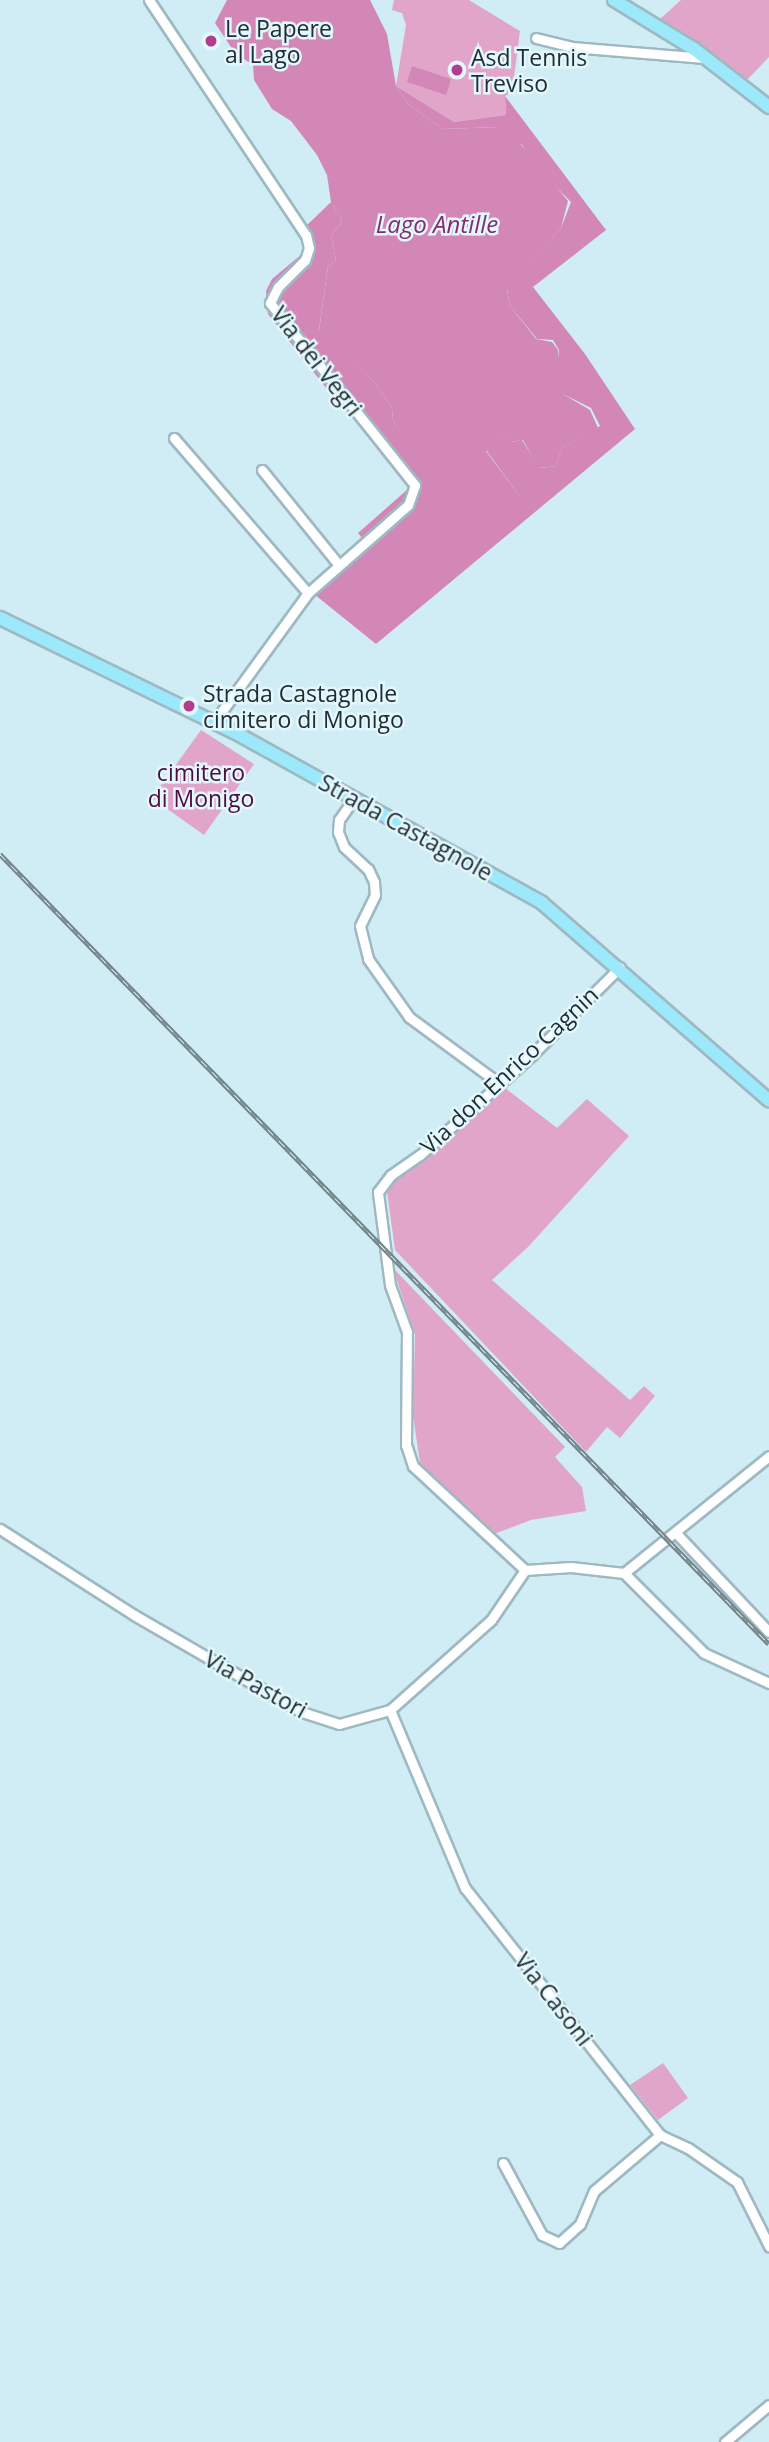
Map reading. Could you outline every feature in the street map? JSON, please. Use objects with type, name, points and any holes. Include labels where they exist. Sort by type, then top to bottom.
[{"type":"main road","points":[[614,0],[706,59],[769,107]]},
{"type":"main road","name":"Strada Castagnole","points":[[0,618],[214,722],[355,797],[542,903],[620,967],[769,1100]]},
{"type":"street","name":"Via dei Vegri","points":[[149,0],[306,235],[309,248],[305,260],[278,287],[270,303],[415,485],[408,505],[308,593],[214,722]]},
{"type":"street","points":[[536,38],[572,47],[706,59]]},
{"type":"street","points":[[174,438],[308,593]]},
{"type":"street","points":[[262,470],[339,565]]},
{"type":"street","points":[[355,797],[339,820],[338,832],[344,847],[368,869],[374,882],[375,895],[359,930],[368,959],[409,1017],[499,1084]]},
{"type":"street","name":"Via don Enrico Cagnin","points":[[525,1570],[413,1466],[406,1445],[407,1332],[390,1285],[378,1201],[383,1182],[499,1084],[620,967]]},
{"type":"street","points":[[624,1573],[769,1455]]},
{"type":"street","name":"Via Pastori","points":[[0,1529],[134,1615],[302,1712],[338,1724],[390,1710],[491,1620],[525,1570]]},
{"type":"street","points":[[675,1532],[769,1632]]},
{"type":"street","points":[[525,1570],[571,1567],[624,1573],[704,1653],[769,1683]]},
{"type":"street","name":"Via Casoni","points":[[390,1710],[465,1888],[660,2135],[688,2148],[737,2182],[769,2246]]},
{"type":"street","points":[[503,2163],[542,2235],[559,2243],[580,2224],[594,2191],[660,2135]]},
{"type":"street","points":[[725,2442],[769,2405]]},
{"type":"green space","name":"Asd Tennis Treviso","points":[[394,0],[469,0],[520,31],[512,92],[505,96],[506,115],[454,122],[396,86],[406,25],[402,13],[392,10]]},
{"type":"green space","points":[[681,0],[769,0],[769,57],[747,80],[659,20]]},
{"type":"green space","name":"cimitero di Monigo","points":[[201,730],[254,764],[204,835],[152,798]]},
{"type":"green space","points":[[500,1084],[557,1128],[587,1099],[629,1136],[528,1247],[492,1280],[630,1400],[644,1386],[655,1396],[620,1438],[607,1427],[586,1452],[395,1250],[386,1184]]},
{"type":"green space","points":[[393,1268],[565,1447],[555,1457],[582,1487],[586,1511],[531,1520],[494,1534],[420,1463],[413,1415],[415,1335]]},
{"type":"green space","points":[[663,2063],[688,2098],[658,2120],[630,2085]]},
{"type":"shaded area","points":[[396,86],[454,122],[506,115],[505,96],[606,230],[533,287],[585,354],[635,429],[376,644],[314,594],[363,539],[358,533],[416,482],[345,401],[330,393],[268,314],[266,291],[272,279],[308,249],[303,229],[331,202],[342,221],[331,236],[336,260],[328,266],[319,330],[374,382],[392,408],[393,421],[422,460],[521,498],[486,450],[492,435],[505,433],[512,442],[522,440],[540,468],[556,466],[562,448],[600,426],[591,408],[563,394],[558,377],[559,350],[553,340],[537,339],[510,306],[507,289],[561,228],[571,202],[534,165],[522,145],[498,127],[443,129],[409,105]]},
{"type":"water","name":"Lago Antille","points":[[227,0],[370,0],[387,34],[396,86],[409,105],[443,129],[499,127],[512,134],[568,201],[561,228],[507,290],[510,306],[536,339],[552,342],[558,350],[563,394],[590,410],[598,428],[562,448],[556,466],[539,468],[523,440],[511,442],[505,433],[492,436],[486,451],[521,498],[514,513],[481,526],[458,513],[393,421],[392,408],[374,382],[319,331],[328,266],[336,260],[331,236],[342,221],[331,202],[327,175],[317,155],[291,121],[272,109],[254,80],[253,65],[235,53],[215,23]]},
{"type":"water","points":[[412,66],[451,79],[446,95],[407,82]]},
{"type":"railway","points":[[0,854],[769,1644]]},
{"type":"place","name":"Le Papere al Lago","points":[[211,41]]},
{"type":"place","name":"Asd Tennis Treviso","points":[[457,70]]},
{"type":"place","name":"Strada Castagnole cimitero di Monigo","points":[[189,706]]}]
